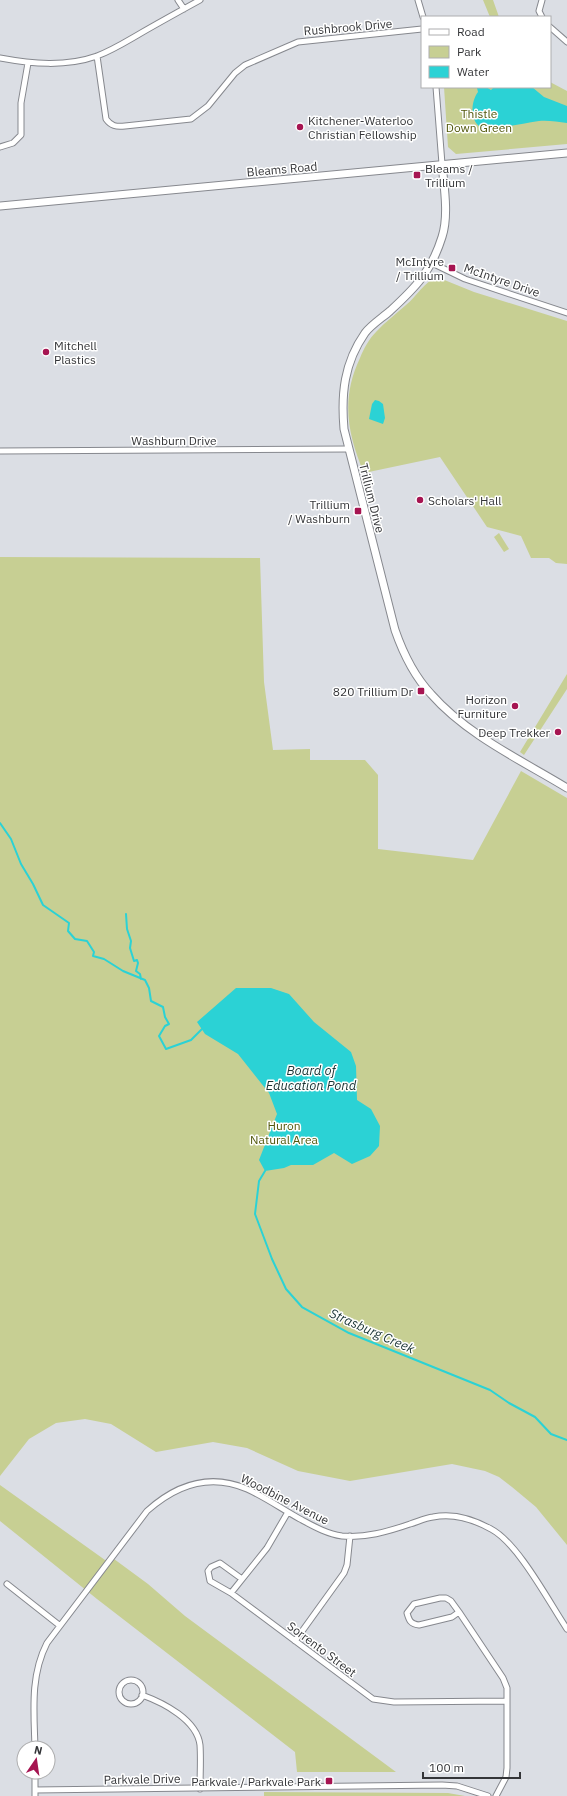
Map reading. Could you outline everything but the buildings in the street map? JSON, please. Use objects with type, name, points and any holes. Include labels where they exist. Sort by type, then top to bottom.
[{"type":"street","points":[[178,0],[184,9]]},
{"type":"street","points":[[0,58],[28,63],[50,64],[97,56],[116,48],[200,0]]},
{"type":"street","points":[[418,0],[423,16]]},
{"type":"street","points":[[542,0],[539,11],[542,16]]},
{"type":"street","points":[[551,28],[567,42]]},
{"type":"street","name":"Rushbrook Drive","points":[[97,56],[106,119],[110,124],[117,127],[132,126],[191,119],[208,106],[227,81],[240,69],[280,49],[298,42],[421,29]]},
{"type":"street","points":[[0,147],[14,143],[21,135],[21,103],[28,63]]},
{"type":"street","points":[[436,88],[442,164]]},
{"type":"street","name":"Bleams Road","points":[[0,206],[567,152]]},
{"type":"street","name":"Trillium Drive","points":[[442,164],[446,208],[443,236],[432,263],[418,284],[366,332],[355,352],[345,376],[342,402],[344,430],[395,630],[401,647],[412,668],[430,693],[448,712],[482,737],[567,788]]},
{"type":"street","name":"McIntyre Drive","points":[[432,263],[465,279],[567,313]]},
{"type":"street","name":"Washburn Drive","points":[[0,452],[348,449]]},
{"type":"street","name":"Woodbine Avenue","points":[[34,1740],[34,1689],[36,1669],[44,1649],[59,1625],[147,1511],[161,1498],[184,1486],[208,1482],[230,1483],[247,1489],[327,1532],[350,1536],[366,1536],[388,1531],[432,1517],[446,1516],[477,1522],[502,1536],[509,1543],[567,1629]]},
{"type":"street","points":[[231,1593],[267,1548],[288,1512]]},
{"type":"street","points":[[295,1641],[344,1574],[347,1565],[350,1536]]},
{"type":"street","name":"Sorrento Street","points":[[242,1579],[220,1563],[211,1567],[208,1571],[210,1581],[231,1593],[373,1699],[394,1702],[507,1701]]},
{"type":"street","points":[[7,1584],[59,1625]]},
{"type":"street","points":[[459,1612],[452,1617],[434,1623],[419,1625],[413,1624],[409,1621],[407,1612],[414,1604],[440,1598],[446,1598],[451,1601],[459,1612],[503,1678],[506,1688],[507,1701],[508,1768],[506,1777],[496,1796]]},
{"type":"street","points":[[134,1681],[141,1686],[142,1696],[136,1703],[126,1703],[120,1695],[120,1689],[124,1683],[134,1681]]},
{"type":"street","points":[[142,1696],[161,1702],[187,1722],[194,1730],[200,1746],[200,1788]]},
{"type":"street","points":[[35,1780],[35,1793]]},
{"type":"street","name":"Parkvale Drive","points":[[35,1793],[200,1788],[442,1785],[457,1786],[488,1796]]},
{"type":"green space","points":[[483,0],[493,0],[499,16],[490,16]]},
{"type":"green space","name":"Thistle Down Green","points":[[551,83],[567,91],[567,144],[456,154],[448,147],[444,88],[551,88]]},
{"type":"green space","points":[[437,277],[474,292],[567,321],[567,564],[556,563],[549,558],[531,558],[521,536],[487,527],[440,457],[364,473],[350,430],[348,416],[348,401],[354,373],[365,347],[373,335],[428,282]]},
{"type":"green space","points":[[499,533],[509,549],[504,552],[494,537]]},
{"type":"green space","name":"Huron Natural Area","points":[[0,557],[260,558],[264,682],[273,750],[310,749],[310,760],[365,760],[378,775],[378,849],[473,860],[521,771],[567,798],[567,1545],[536,1507],[499,1477],[485,1471],[452,1464],[350,1481],[298,1471],[247,1448],[213,1442],[156,1452],[111,1424],[85,1419],[56,1423],[29,1439],[0,1476]]},
{"type":"green space","points":[[567,674],[567,689],[524,755],[520,752]]},
{"type":"green space","points":[[0,1485],[105,1560],[114,1559],[148,1584],[185,1616],[396,1772],[297,1772],[295,1752],[97,1599],[0,1521]]},
{"type":"green space","points":[[264,1792],[448,1793],[465,1796],[264,1796]]},
{"type":"water","points":[[477,88],[488,88],[491,90],[493,88],[533,88],[544,97],[567,106],[567,123],[542,121],[502,127],[479,126],[474,119],[472,110],[474,100],[478,92]]},
{"type":"water","points":[[375,400],[383,404],[385,418],[383,424],[369,419],[372,404]]},
{"type":"water","name":"Board of Education Pond","points":[[236,988],[271,988],[289,994],[314,1022],[351,1052],[356,1066],[357,1100],[371,1109],[380,1126],[379,1146],[370,1156],[352,1164],[334,1153],[313,1165],[291,1165],[284,1168],[265,1171],[259,1160],[277,1114],[269,1093],[238,1054],[205,1034],[197,1022]]},
{"type":"waterway","points":[[0,823],[11,839],[21,864],[43,905],[69,923],[68,931],[75,939],[87,941],[94,952],[93,956],[104,959],[123,971],[145,980],[149,988],[151,1001],[163,1007],[165,1017],[169,1024],[165,1026],[159,1036],[166,1049],[191,1040],[202,1029]]},
{"type":"waterway","points":[[126,914],[127,929],[131,941],[130,948],[134,961],[137,960],[138,963],[136,971],[140,974],[141,979]]},
{"type":"waterway","name":"Strasburg Creek","points":[[265,1171],[259,1181],[255,1214],[272,1259],[286,1289],[302,1307],[349,1333],[490,1390],[509,1403],[535,1417],[551,1434],[567,1440]]},
{"type":"place","name":"Kitchener-Waterloo Christian Fellowship","points":[[300,127]]},
{"type":"place","name":"Bleams / Trillium","points":[[417,175]]},
{"type":"place","name":"McIntyre / Trillium","points":[[452,268]]},
{"type":"place","name":"Mitchell Plastics","points":[[46,352]]},
{"type":"place","name":"Scholars' Hall","points":[[420,500]]},
{"type":"place","name":"Trillium / Washburn","points":[[358,511]]},
{"type":"place","name":"820 Trillium Dr","points":[[421,691]]},
{"type":"place","name":"Horizon Furniture","points":[[515,706]]},
{"type":"place","name":"Deep Trekker","points":[[558,732]]},
{"type":"place","name":"Parkvale / Parkvale Park","points":[[329,1781]]}]
